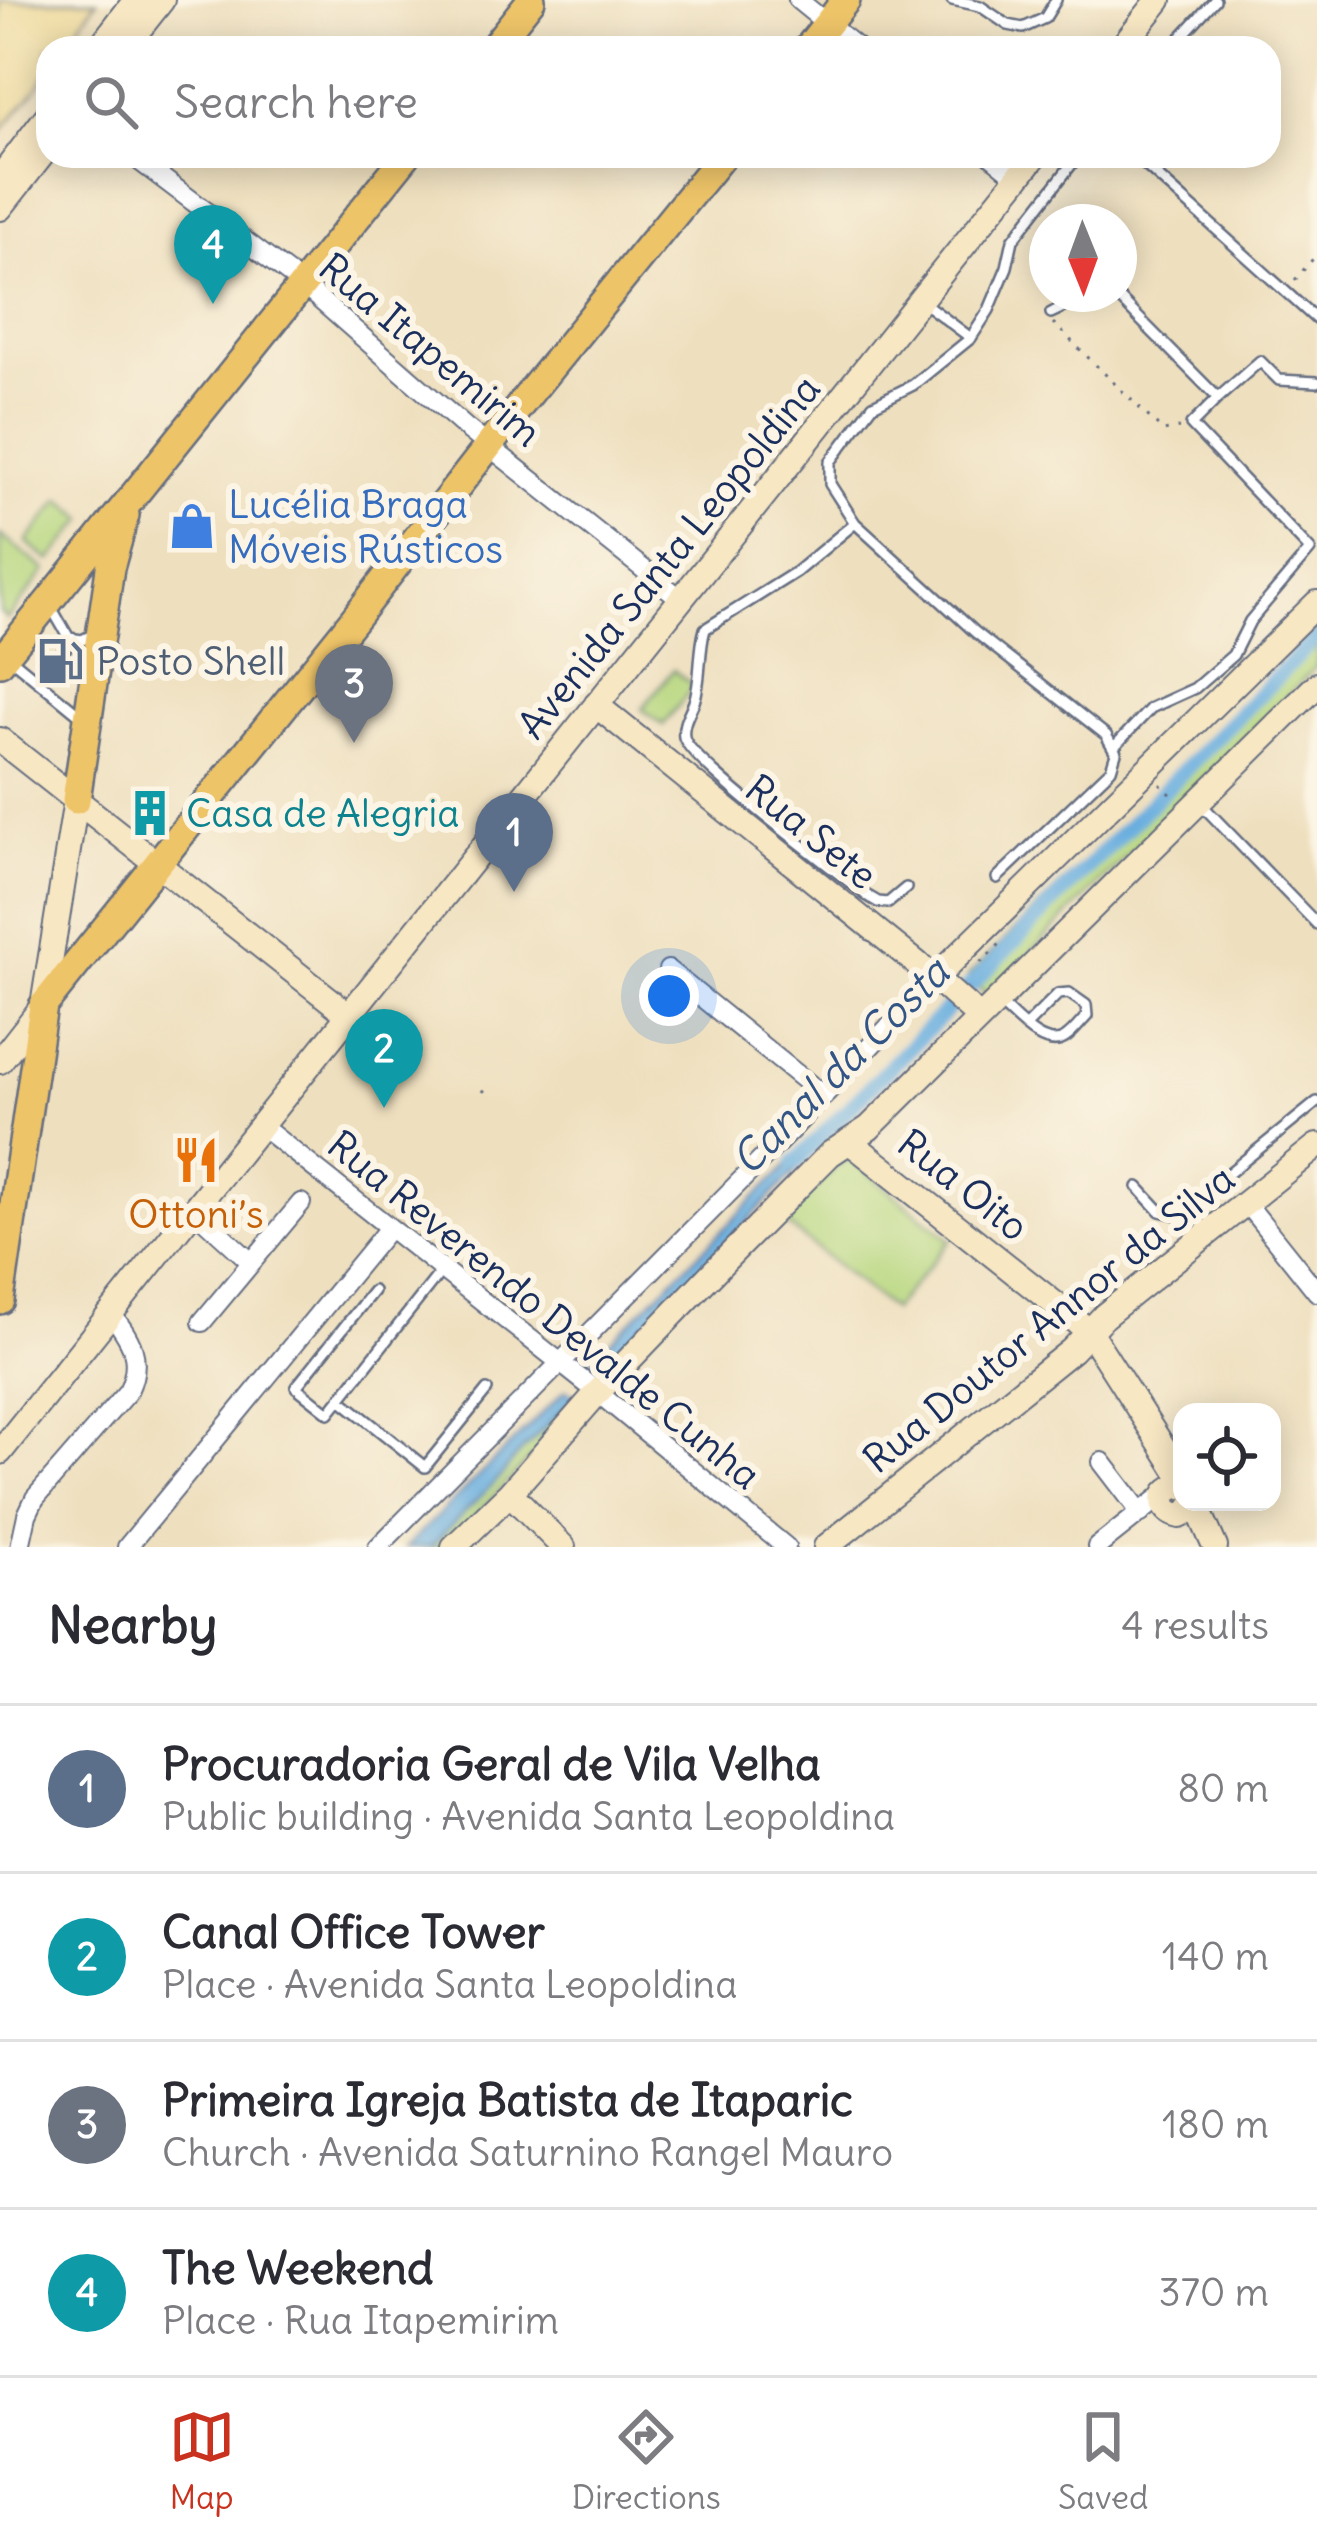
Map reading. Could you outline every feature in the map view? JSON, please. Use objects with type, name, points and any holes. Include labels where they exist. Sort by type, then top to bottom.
[{"type":"main road","points":[[502,36],[531,0]]},
{"type":"main road","points":[[818,36],[847,0]]},
{"type":"main road","points":[[3,658],[396,168]]},
{"type":"main road","points":[[0,1300],[44,1006],[712,168]]},
{"type":"main road","points":[[76,800],[110,568],[129,502]]},
{"type":"street","points":[[108,36],[136,0]]},
{"type":"street","points":[[134,36],[162,0]]},
{"type":"street","points":[[798,0],[842,36]]},
{"type":"street","points":[[1130,36],[1159,0]]},
{"type":"street","points":[[0,178],[36,131]]},
{"type":"street","points":[[0,208],[36,162]]},
{"type":"street","name":"Rua Itapemirim","points":[[149,168],[302,284],[488,446],[681,599]]},
{"type":"street","points":[[1007,168],[1018,177]]},
{"type":"street","name":"Avenida Santa Leopoldina","points":[[3,1444],[1025,168]]},
{"type":"street","points":[[454,1547],[510,1493],[594,1390],[830,1154],[869,1128],[966,999],[1317,603]]},
{"type":"street","points":[[378,1547],[565,1367],[824,1096],[966,999],[1198,802],[1317,685]]},
{"type":"street","name":"Rua Sete","points":[[596,705],[966,999]]},
{"type":"street","points":[[0,740],[349,1015]]},
{"type":"street","points":[[0,1061],[44,1006],[76,800]]},
{"type":"street","points":[[668,970],[824,1096]]},
{"type":"street","name":"Rua Reverendo Devalde Cunha","points":[[260,1125],[786,1547]]},
{"type":"street","name":"Rua Oito","points":[[849,1141],[1089,1331],[1172,1497],[1212,1541]]},
{"type":"street","name":"Rua Doutor Annor da Silva","points":[[826,1547],[1317,1146]]},
{"type":"street","points":[[1246,1203],[1317,1292]]},
{"type":"street","points":[[202,1322],[301,1204]]},
{"type":"street","points":[[193,1209],[250,1262]]},
{"type":"street","points":[[127,1547],[388,1228]]},
{"type":"street","points":[[20,1547],[35,1498],[133,1382],[134,1346],[110,1312]]},
{"type":"street","points":[[1097,1547],[1172,1497],[1102,1462]]},
{"type":"street","points":[[510,1493],[563,1547]]},
{"type":"lane","points":[[952,0],[980,6],[1008,25],[1023,28],[1046,18],[1056,0]]},
{"type":"lane","points":[[1182,36],[1215,0]]},
{"type":"lane","points":[[997,878],[1111,769],[1116,760],[1114,747],[1106,735],[975,632],[855,523],[830,484],[830,462],[873,405],[913,385],[971,338],[1000,282],[1013,240],[1069,168]]},
{"type":"lane","points":[[1148,168],[1317,320]]},
{"type":"lane","points":[[920,300],[971,338]]},
{"type":"lane","points":[[1051,317],[1060,312]]},
{"type":"lane","points":[[1133,312],[1218,398]]},
{"type":"lane","points":[[1114,747],[1151,708],[1195,688],[1233,655],[1250,621],[1310,550],[1191,425],[1260,362],[1279,380],[1317,382]]},
{"type":"lane","points":[[855,523],[796,572],[705,629],[685,738],[689,750],[744,799],[866,895],[888,903],[906,887]]},
{"type":"lane","points":[[48,602],[73,639],[101,630]]},
{"type":"lane","points":[[39,681],[73,639]]},
{"type":"lane","points":[[3,658],[88,721]]},
{"type":"lane","points":[[1198,802],[1317,924]]},
{"type":"lane","points":[[966,999],[1051,1042],[1063,1040],[1087,1016],[1086,1006],[1070,993],[1058,994],[1026,1026]]},
{"type":"lane","points":[[1138,1187],[1160,1211],[1178,1215],[1317,1102]]},
{"type":"lane","points":[[373,1291],[296,1387],[328,1413],[442,1270]]},
{"type":"lane","points":[[340,1399],[425,1467],[487,1390]]},
{"type":"path","points":[[1285,292],[1317,254]]},
{"type":"path","points":[[1051,317],[1162,430],[1191,425]]},
{"type":"path","points":[[1161,785],[1168,792]]},
{"type":"green space","points":[[61,499],[85,519],[50,561],[27,542]]},
{"type":"green space","points":[[0,535],[46,570],[8,619],[0,613]]},
{"type":"green space","points":[[1317,634],[1317,666],[987,996],[968,976]]},
{"type":"green space","points":[[673,670],[694,686],[663,725],[642,709]]},
{"type":"green space","points":[[847,1160],[951,1240],[892,1310],[781,1220]]},
{"type":"green space","points":[[575,1396],[585,1402],[444,1547],[430,1547],[503,1474]]},
{"type":"sand","points":[[0,0],[97,0],[72,36],[36,36],[36,89],[0,131]]},
{"type":"water","points":[[804,1149],[811,1156],[592,1380],[581,1371]]},
{"type":"water","points":[[566,1390],[575,1396],[430,1547],[406,1547]]},
{"type":"waterway","name":"Canal da Costa","points":[[794,1164],[1317,636]]},
{"type":"place","name":"The Weekend","points":[[213,304]]},
{"type":"place","name":"Lucélia Braga Móveis Rústicos","points":[[192,526]]},
{"type":"place","name":"Posto Shell","points":[[60,661]]},
{"type":"place","name":"Primeira Igreja Batista de Itaparic","points":[[354,743]]},
{"type":"place","name":"Casa de Alegria","points":[[150,813]]},
{"type":"place","name":"Procuradoria Geral de Vila Velha","points":[[514,892]]},
{"type":"place","name":"Canal Office Tower","points":[[384,1108]]},
{"type":"place","name":"Ottoni’s","points":[[196,1160]]}]
